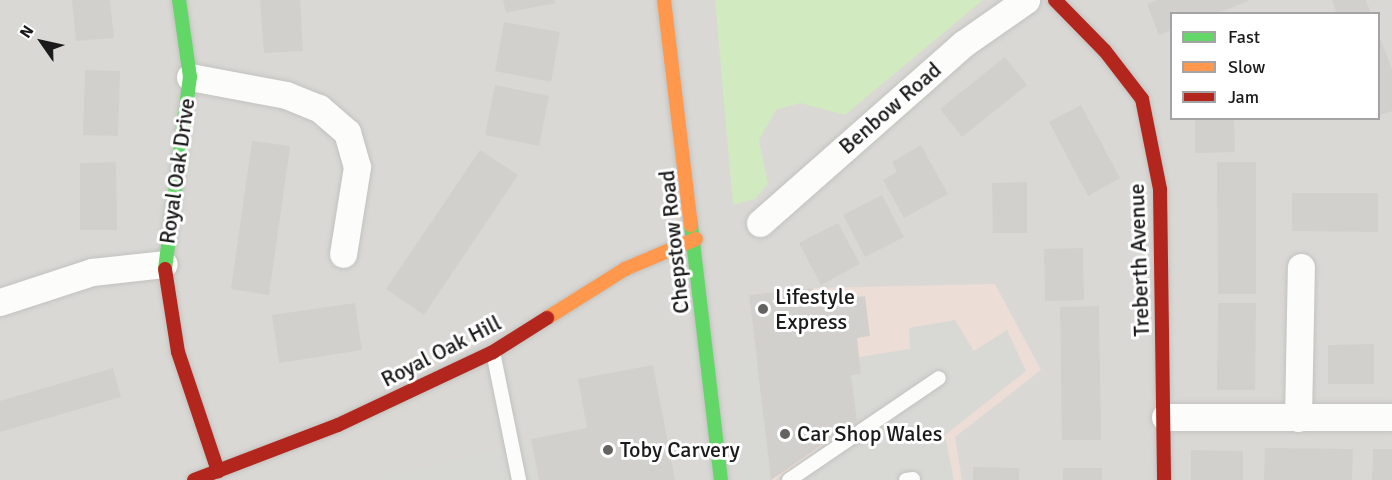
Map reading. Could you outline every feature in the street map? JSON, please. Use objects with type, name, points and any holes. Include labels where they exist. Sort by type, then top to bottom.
[{"type":"main road","name":"Royal Oak Drive","points":[[179,0],[190,77],[164,264],[178,352],[218,471]]},
{"type":"main road","name":"Chepstow Road","points":[[664,0],[696,239],[721,480]]},
{"type":"main road","name":"Treberth Avenue","points":[[1055,0],[1105,51],[1142,99],[1160,189],[1165,417],[1164,480]]},
{"type":"main road","name":"Royal Oak Hill","points":[[194,480],[338,425],[493,352],[625,269],[696,239]]},
{"type":"street","name":"Benbow Road","points":[[760,223],[963,44],[1026,0]]},
{"type":"street","name":"Royal Oak Drive","points":[[190,77],[286,95],[320,108],[347,132],[357,167],[343,254]]},
{"type":"street","name":"Royal Oak Drive","points":[[0,302],[92,272],[164,264]]},
{"type":"street","points":[[1298,418],[1301,267]]},
{"type":"street","points":[[1165,417],[1392,417]]},
{"type":"lane","points":[[493,352],[519,480]]},
{"type":"lane","points":[[789,480],[939,378]]},
{"type":"shaded area","points":[[0,0],[1392,0],[1392,480],[0,480]]},
{"type":"shaded area","points":[[995,284],[1041,370],[955,437],[962,480],[771,480],[749,295],[813,288]]},
{"type":"shaded area","points":[[955,320],[974,351],[1007,330],[1026,371],[945,435],[954,480],[776,480],[857,420],[851,375],[861,374],[859,357],[910,349],[909,328]]},
{"type":"shaded area","points":[[757,358],[771,480],[741,480],[733,362]]},
{"type":"shaded area","points":[[528,441],[535,480],[371,480]]},
{"type":"green space","points":[[715,0],[983,0],[845,115],[800,103],[776,110],[759,140],[768,184],[755,199],[733,205]]},
{"type":"building","points":[[72,0],[110,0],[114,38],[76,41]]},
{"type":"building","points":[[260,0],[300,0],[303,51],[264,53]]},
{"type":"building","points":[[503,0],[554,0],[555,3],[506,13]]},
{"type":"building","points":[[1158,0],[1250,0],[1220,12],[1170,12],[1170,31],[1159,35],[1147,4]]},
{"type":"building","points":[[1332,0],[1366,0],[1370,12],[1336,12]]},
{"type":"building","points":[[504,22],[560,32],[551,82],[495,71]]},
{"type":"building","points":[[1380,38],[1392,69],[1392,111],[1380,115]]},
{"type":"building","points":[[1005,57],[1027,85],[962,137],[940,109]]},
{"type":"building","points":[[85,70],[120,71],[118,136],[83,135]]},
{"type":"building","points":[[495,85],[549,96],[539,146],[485,135]]},
{"type":"building","points":[[1081,105],[1120,178],[1088,196],[1049,122]]},
{"type":"building","points":[[1195,120],[1234,120],[1235,152],[1195,153]]},
{"type":"building","points":[[252,141],[290,146],[269,295],[231,289]]},
{"type":"building","points":[[921,145],[948,194],[904,218],[883,180],[897,172],[892,162]]},
{"type":"building","points":[[480,150],[518,175],[424,315],[386,289]]},
{"type":"building","points":[[116,162],[117,230],[80,230],[80,163]]},
{"type":"building","points":[[1217,162],[1256,162],[1256,294],[1218,294]]},
{"type":"building","points":[[1027,182],[1027,233],[993,233],[992,183]]},
{"type":"building","points":[[1292,193],[1378,193],[1378,232],[1292,231]]},
{"type":"building","points":[[882,195],[904,237],[865,257],[843,215]]},
{"type":"building","points":[[838,223],[860,264],[821,285],[799,243]]},
{"type":"building","points":[[1083,248],[1084,300],[1045,301],[1044,249]]},
{"type":"building","points":[[813,288],[815,307],[827,306],[826,300],[865,296],[870,336],[857,338],[861,374],[851,375],[857,420],[771,480],[749,295]]},
{"type":"building","points":[[355,303],[362,350],[279,363],[272,315]]},
{"type":"building","points":[[1218,303],[1256,303],[1255,390],[1217,390]]},
{"type":"building","points":[[1099,306],[1101,440],[1062,440],[1060,307]]},
{"type":"building","points":[[1374,344],[1374,384],[1328,384],[1328,345]]},
{"type":"building","points":[[653,365],[675,480],[539,480],[531,439],[587,428],[578,379]]},
{"type":"building","points":[[113,368],[121,397],[0,432],[0,401]]},
{"type":"building","points":[[1265,448],[1353,449],[1352,480],[1264,480]]},
{"type":"building","points":[[1373,449],[1392,449],[1392,480],[1372,480]]},
{"type":"building","points":[[1191,450],[1243,451],[1243,480],[1191,480]]},
{"type":"building","points":[[973,467],[1019,468],[1019,480],[973,480]]},
{"type":"building","points":[[1063,468],[1102,468],[1102,480],[1063,480]]},
{"type":"traffic: fast","points":[[165,269],[190,77],[179,0]]},
{"type":"traffic: fast","points":[[691,225],[721,480]]},
{"type":"traffic: slow","points":[[664,0],[691,225]]},
{"type":"traffic: slow","points":[[547,318],[625,269],[696,239]]},
{"type":"traffic: jam","points":[[1055,0],[1105,51],[1142,99],[1160,189],[1164,480]]},
{"type":"traffic: jam","points":[[165,269],[178,352],[218,471]]},
{"type":"traffic: jam","points":[[194,480],[338,425],[493,352],[547,318]]},
{"type":"place","name":"Lifestyle Express","points":[[763,309]]},
{"type":"place","name":"Car Shop Wales","points":[[785,434]]},
{"type":"place","name":"Toby Carvery","points":[[608,450]]}]
